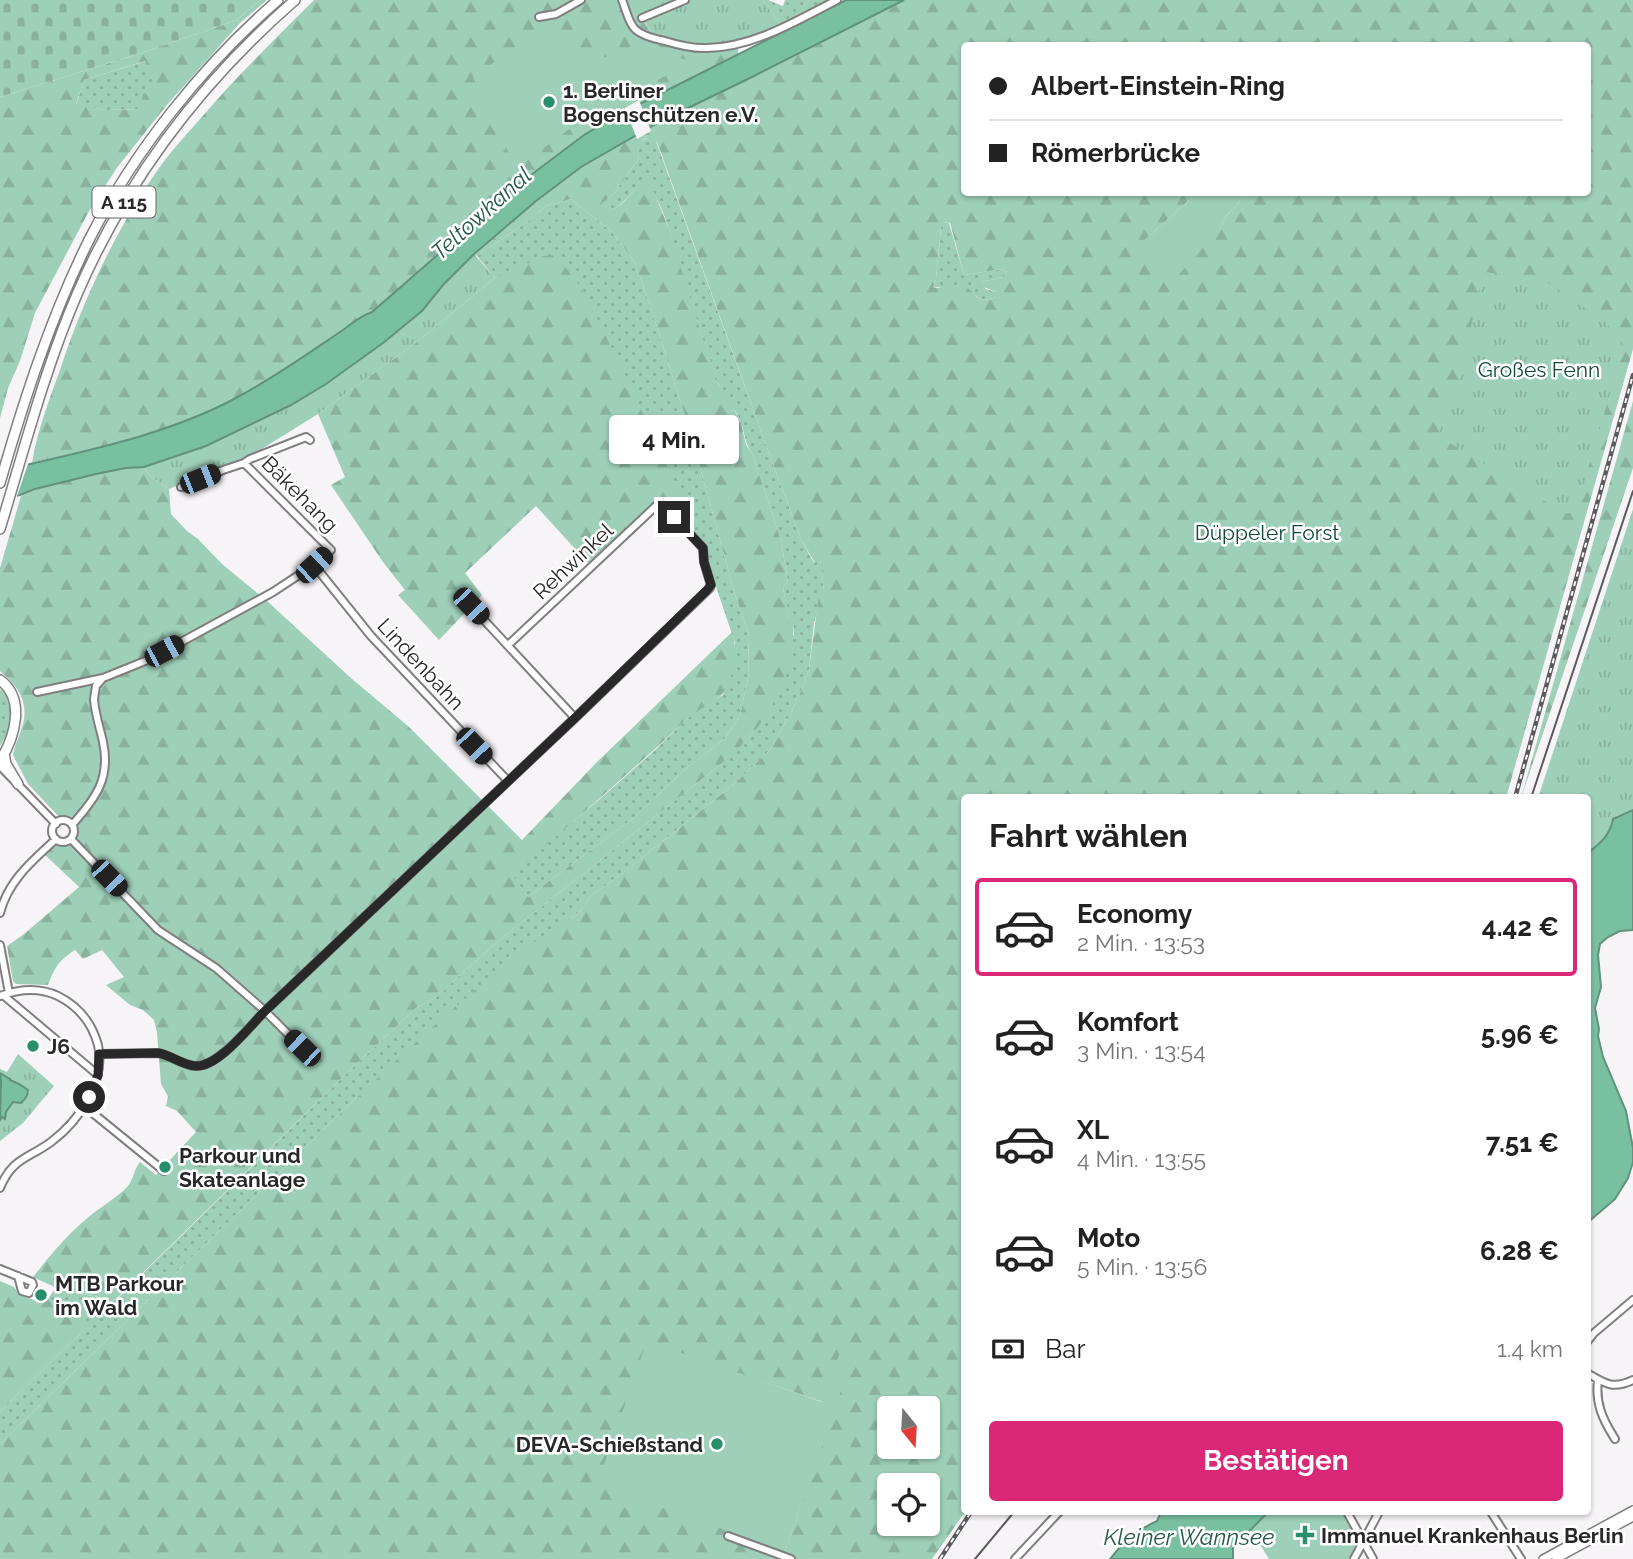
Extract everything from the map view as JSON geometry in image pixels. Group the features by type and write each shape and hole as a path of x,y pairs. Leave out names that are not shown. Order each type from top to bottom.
{"highway":[{"name":"A 115","path":"0,484 58,308 108,206 136,162 186,94 232,43 278,0"},
{"name":"A 115","path":"0,528 54,355 74,303 101,245 131,191 165,140 205,90 236,54 295,0"},
{"path":"0,680 15,698 16,718 1,755 18,784"},
{"path":"0,685 15,698"}],"main road":[{"path":"1543,1559 1566,1554 1633,1510"},
{"path":"1556,1559 1633,1517"}],"street":[{"path":"539,17 556,13 581,0"},
{"path":"622,0 633,27 638,32 685,47 706,48 753,40 837,0"},
{"path":"642,18 685,0"},
{"name":"Bäkehang","path":"181,487 306,437 310,440"},
{"name":"Bäkehang","path":"244,463 331,550 314,565"},
{"name":"Rehwinkel","path":"508,645 657,505 663,505 703,548 711,585 575,718"},
{"path":"37,692 103,678 150,659 290,582 314,565"},
{"name":"Lindenbahn","path":"314,565 370,636 508,781"},
{"path":"99,1054 158,1053 192,1066 206,1065 220,1056 575,718 471,606"},
{"path":"72,825 94,799 104,771 105,754 94,699 96,686 103,678"},
{"path":"0,766 56,824"},
{"path":"66,821 72,825 74,834 71,839 65,842 56,839 53,831 56,824 66,821"},
{"path":"0,913 6,893 15,879 56,839"},
{"path":"71,839 158,930 216,968 302,1048"},
{"path":"0,945 4,995 98,1075"},
{"path":"0,967 2,957"},
{"path":"0,1188 13,1166 52,1142 84,1106 98,1075 99,1054 91,1027 72,1004 42,991 25,990 4,995"},
{"path":"84,1106 163,1171"},
{"path":"0,1269 18,1276"},
{"path":"1591,1337 1633,1300"},
{"path":"1591,1376 1610,1385 1633,1380"},
{"path":"1598,1380 1597,1404 1615,1439"},
{"path":"1015,1559 1056,1515"},
{"path":"1349,1515 1373,1559"},
{"path":"1354,1559 1378,1515"},
{"path":"1493,1515 1521,1559"},
{"path":"728,1536 791,1559"}],"green space":[{"path":"0,0 260,0 237,20 0,97"},
{"path":"260,0 267,0 240,23 166,106 116,169 88,213 35,313 0,418 0,97 237,20","holes":["145,61 156,89 143,94 140,109 106,110 76,104 84,80"]},
{"path":"314,0 678,0 641,18 653,35 739,41 738,54 584,135 519,184 372,312 236,398 162,429 32,463 44,415 80,315 129,215 159,168 179,143 242,73"},
{"path":"685,0 763,0 781,25 759,35 722,44 685,44 653,35 642,18"},
{"path":"763,0 783,6 785,0 832,0 781,25"},
{"name":"Düppeler Forst","path":"904,0 1633,0 1633,349 1507,794 961,794 963,1515 932,1559 0,1559 0,1444 359,1095 449,1012 530,945 566,920 568,922 591,896 733,785 769,751 804,684 809,669 819,594 824,589 820,560 815,563 801,539 657,142 646,138 636,144 639,158 616,191 601,205 601,211 616,208 646,182 654,192 669,229 719,384 741,423 746,445 752,453 781,540 788,582 783,587 789,619 793,617 789,664 771,707 753,733 725,760 497,942 435,998 416,1008 115,1300 61,1290 33,1277 78,1227 128,1186 140,1162 156,1175 196,1132 177,1111 166,1106 168,1096 161,1084 154,1020 106,985 124,977 102,950 83,959 75,950 58,964 48,985 16,984 13,981 7,946 79,887 44,854 55,844 76,842 76,823 71,819 61,819 28,784 13,755 23,724 23,701 12,682 0,671 0,568 21,496 81,476 144,467 149,475 169,489 171,514 187,531 408,726 522,840 597,762 732,632 734,663 723,693 688,718 512,874 528,897 632,819 688,767 724,739 740,716 748,678 749,636 692,438 634,261 611,231 571,199 546,206 477,256 474,254 581,167 661,121","holes":["944,222 950,223 964,275 1001,269 1007,272 1004,277 981,282 979,285 996,292 996,297 982,299 960,285 933,287 941,228","647,1342 823,1402 843,1346 854,1351 785,1551"]},
{"name":"1. Berliner Bogenschützen e.V.","path":"552,17 565,48 598,60 647,40 691,63 589,115 516,168 473,77 540,31 540,19"},
{"path":"146,61 156,89 141,109 106,110 76,105 84,80"},
{"path":"647,138 656,141 801,539 814,563 820,559 824,589 814,623 809,669 790,715 769,751 733,785 591,896 568,922 359,1095 0,1444 0,1412 85,1329 79,1312 48,1299 56,1287 116,1300 416,1008 435,998 497,942 721,764 753,733 794,634 793,618 789,620 783,587 788,582 781,540 741,423 712,366 669,228 657,199 646,183 615,208 601,212 601,205 616,191 639,158 635,144"},
{"path":"1194,196 1245,196 1226,216 1219,230 1171,283 1149,264 1145,240"},
{"path":"571,199 611,231 634,261 692,438 749,636 748,678 740,716 724,739 688,767 632,819 528,897 511,874 608,792 692,714 723,695 735,643 703,548 502,276 495,278 477,256 546,206"},
{"path":"943,222 949,223 964,275 1001,269 1007,272 1004,277 981,282 986,289 996,292 996,297 980,298 969,288 933,287"},
{"path":"474,254 495,278 418,341 318,414 244,460 169,489 149,475 144,467 206,446 291,405 326,384 422,311"},
{"path":"556,255 579,285 623,370 690,522 686,530 665,503 658,501 588,563 536,506 465,573 482,595 439,640 398,595 405,590 331,485 345,477 318,414 418,341 495,278 543,256"},
{"name":"Großes Fenn","path":"1486,272 1547,282 1602,319 1623,345 1576,510 1566,514 1438,436 1459,381 1479,290"},
{"path":"1633,401 1633,468 1522,794"},
{"path":"1633,509 1633,810 1617,816 1605,837 1591,850 1591,794 1539,794"},
{"path":"0,689 10,701 12,716 0,746"},
{"path":"18,1054 54,1086 23,1123 0,1141 0,1069 7,1072"},
{"path":"0,1281 14,1287 20,1295 42,1303 48,1299 79,1312 87,1320 85,1329 0,1412"},
{"name":"DEVA-Schießstand","path":"647,1341 822,1402 843,1345 855,1351 785,1551 597,1485"},
{"name":"Immanuel Krankenhaus Berlin","path":"1265,1515 1345,1515 1360,1541 1349,1559 1269,1559 1251,1530"}],"water":[{"path":"846,0 904,0 661,121 581,167 474,254 422,311 326,384 291,405 206,446 144,467 96,474 0,499 0,471 150,433 208,412 263,383 372,312 519,184 584,135 620,114"},
{"path":"1633,810 1633,930 1620,931 1600,944 1598,955 1601,987 1595,1008 1603,1057 1626,1111 1633,1162 1628,1178 1615,1199 1591,1220 1591,851 1607,835 1613,819"},
{"path":"0,1073 28,1090 24,1100 21,1103 13,1102 5,1119 2,1117 0,1120 1,1082"},
{"name":"Kleiner Wannsee","path":"1160,1515 1265,1515 1233,1548 1233,1559 1110,1559 1131,1537 1157,1521"}],"pier":[{"path":"639,100 651,131 637,139 625,108"},
{"path":"29,461 16,499 0,502 0,468"}],"tram line":[{"path":"1532,794 1633,491"},
{"path":"975,1559 1012,1515"}],"railway":[{"path":"1516,794 1633,375"},
{"path":"940,1559 969,1515"}],"place":[{"name":"1. Berliner Bogenschützen e.V.","path":"549,102"},
{"name":"J6","path":"33,1046"},
{"name":"Parkour und Skateanlage","path":"165,1167"},
{"name":"MTB Parkour im Wald","path":"41,1295"},
{"name":"DEVA-Schießstand","path":"717,1444"},
{"name":"Immanuel Krankenhaus Berlin","path":"1305,1535"}],"route":[{"path":"89,1097 98,1075 99,1054 158,1053 197,1066 206,1065 220,1056 707,590 711,585 703,548 674,517"}],"water label":[{"name":"Teltowkanal","path":"481,213"}]}
